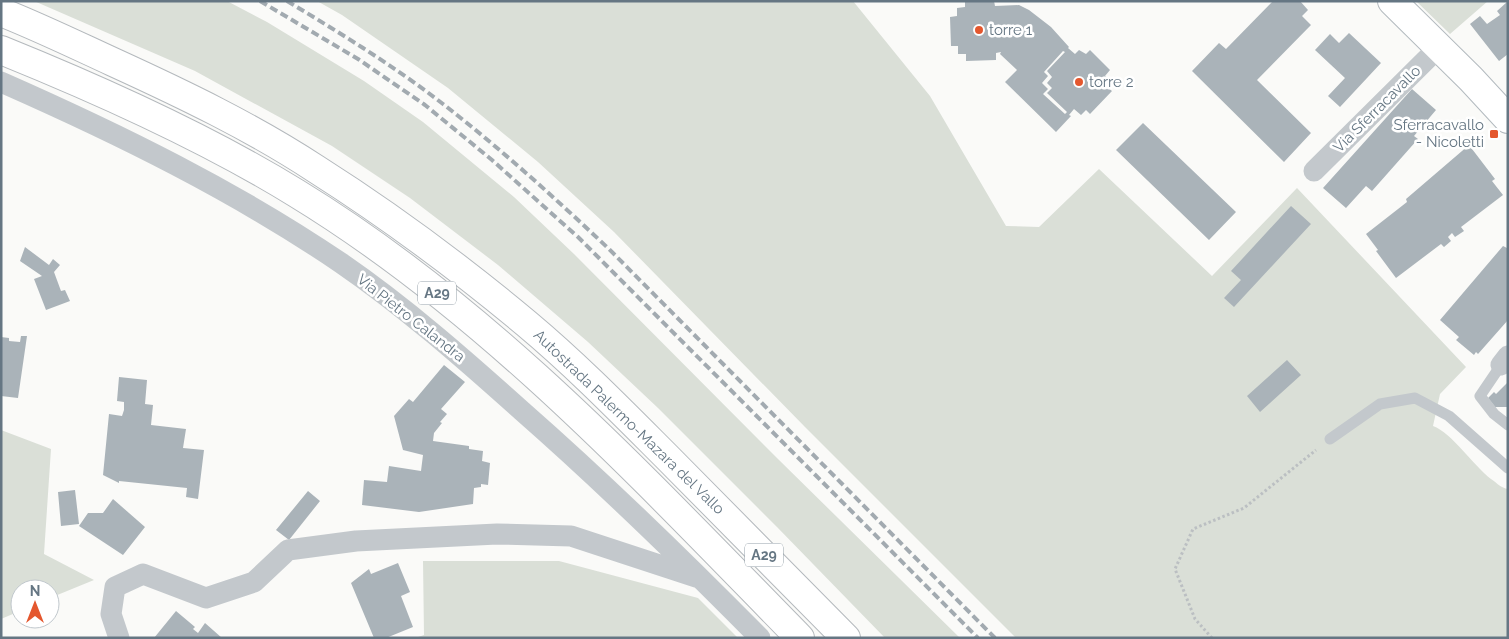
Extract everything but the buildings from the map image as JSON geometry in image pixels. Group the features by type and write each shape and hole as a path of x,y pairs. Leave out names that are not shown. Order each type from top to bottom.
{"main road":[{"path":"1392,1 1440,47 1508,119"},
{"name":"Autostrada Palermo-Mazara del Vallo","path":"1,12 150,78 228,118 314,167 380,211 439,254 528,325 611,400 846,638"},
{"name":"Autostrada Palermo-Mazara del Vallo","path":"1,50 134,109 243,163 303,198 355,232 406,269 504,347 581,418 800,638"}],"street":[{"name":"Via Sferracavallo","path":"1314,171 1440,47"},
{"name":"Via Pietro Calandra","path":"1,82 64,110 162,158 262,212 342,264 414,317 492,383 612,492 760,638"},
{"path":"119,638 111,614 115,587 143,574 206,598 254,582 288,550 356,541 497,534 571,536 701,578"}],"lane":[{"path":"1504,361 1480,396 1494,414 1508,425"},
{"path":"1330,439 1380,404 1415,398 1449,416 1508,468"}],"path":[{"path":"1212,638 1194,619 1175,569 1193,529 1244,508 1330,439"}],"shaded area":[{"path":"34,1 227,1 267,22 364,81 423,122 514,197 574,254 960,638 885,638 658,408 588,342 498,265 410,198 332,146 195,71"},
{"path":"317,1 853,1 930,96 1006,226 1039,227 1099,169 1212,276 1297,188 1466,367 1440,394 1433,426 1448,435 1491,479 1508,489 1508,638 1016,638 614,232 538,162 448,88 342,15"},
{"path":"1416,1 1488,1 1450,34"},
{"path":"1,430 51,449 44,554 94,580 60,594 60,579 10,579 10,615 1,619"},
{"path":"423,561 559,561 698,598 738,638 415,638 424,635"}],"railway":[{"path":"260,1 358,59 425,105 492,160 578,237 978,638"},
{"path":"287,1 405,76 486,139 548,193 609,249 995,638"}],"place":[{"name":"torre 1","path":"979,30"},
{"name":"torre 2","path":"1079,82"},
{"name":"Sferracavallo - Nicoletti","path":"1494,134"}]}
